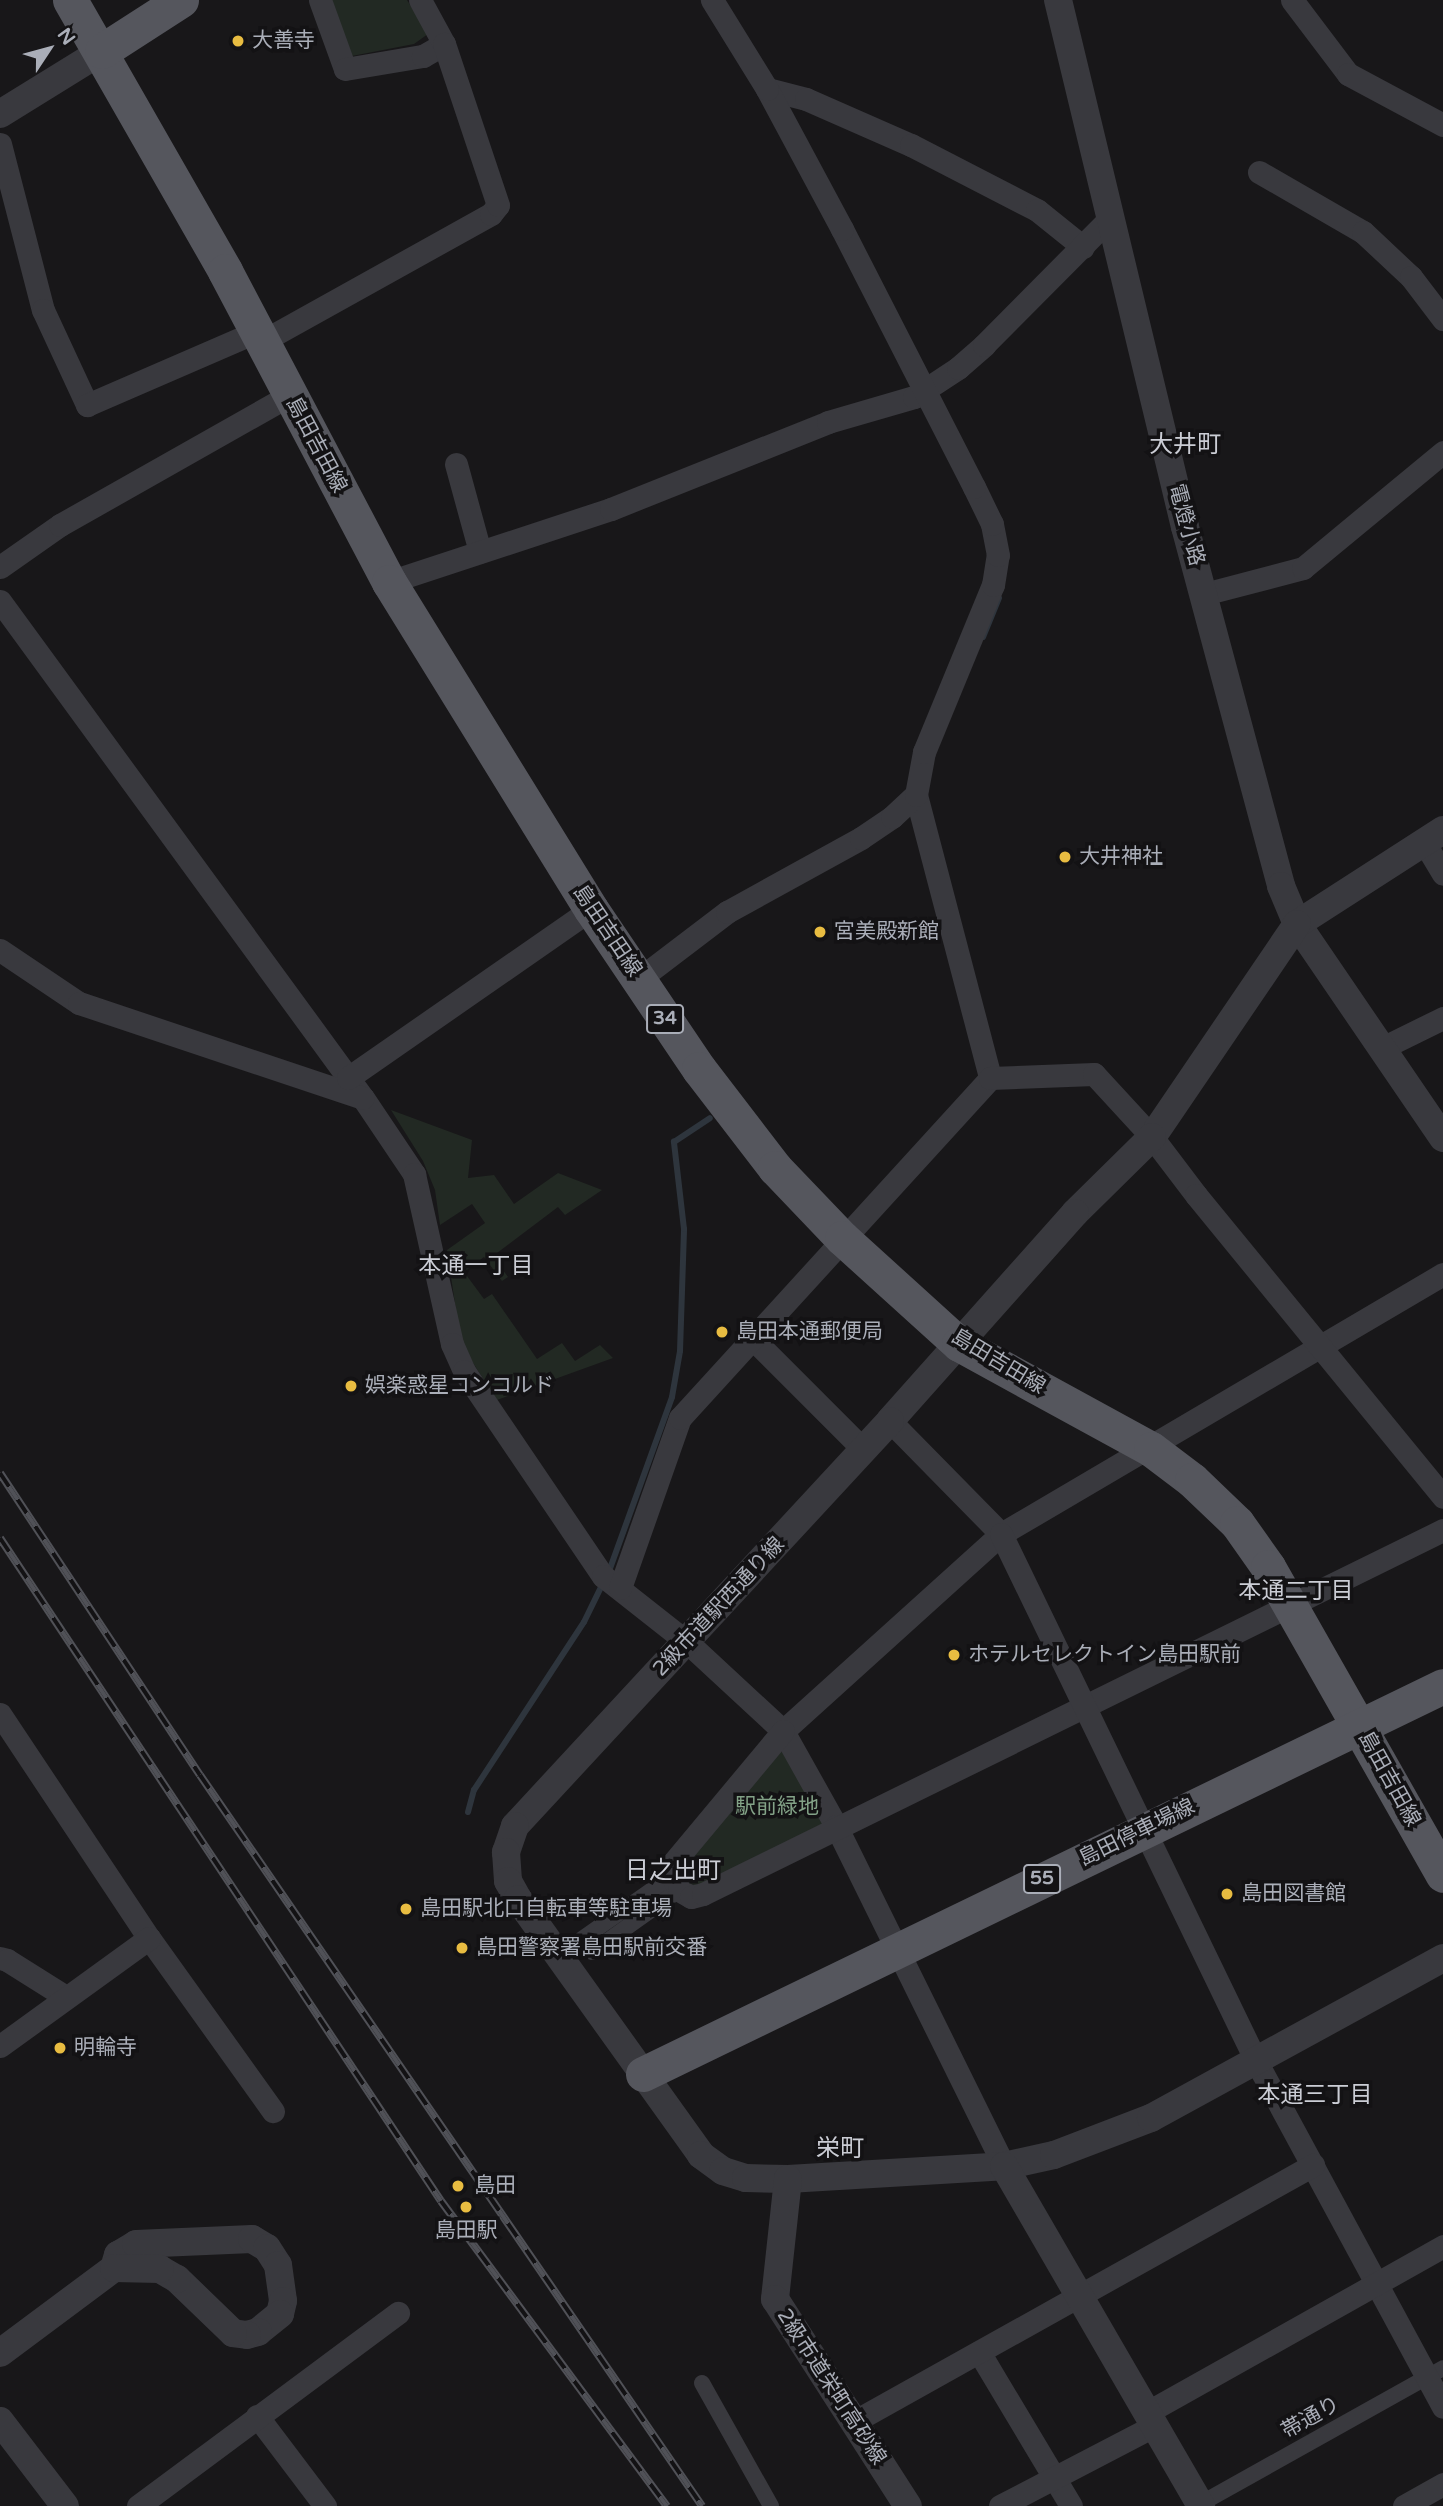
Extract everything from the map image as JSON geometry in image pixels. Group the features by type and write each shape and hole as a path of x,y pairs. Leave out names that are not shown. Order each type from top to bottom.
{"main road":[{"name":"島田吉田線","path":"70,0 102,51 259,337 389,582 591,909 699,1069 757,1147 842,1238 959,1344 1151,1449 1192,1480 1237,1524 1268,1567 1443,1875"},
{"path":"102,51 181,0"},
{"name":"島田停車場線","path":"643,2074 895,1949 1443,1686"}],"street":[{"path":"320,0 345,69 423,55 444,44"},
{"path":"0,144 43,310 87,405 259,337 491,214 498,205 444,44 419,0"},
{"path":"712,0 767,89 992,524 999,555 993,585 923,752 916,795 990,1078"},
{"name":"電燈小路","path":"1058,0 1204,594 1281,886 1297,924 1443,1138"},
{"path":"1292,0 1348,74 1443,125"},
{"path":"0,114 102,51"},
{"path":"767,89 806,99 911,145 1038,210 1083,247"},
{"path":"1259,172 1363,232 1411,277 1443,319"},
{"path":"389,582 611,509 828,422 902,401 923,391 958,368 984,345 1110,218"},
{"path":"0,567 60,525 290,396"},
{"path":"1204,594 1303,568 1443,452"},
{"path":"456,464 480,552"},
{"path":"0,601 363,1098 414,1174 452,1344 464,1371 603,1576 687,1642 783,1731 836,1826 1004,2166 1200,2505"},
{"path":"639,979 727,912 861,838 892,817 916,795"},
{"path":"1297,924 1434,836 1443,874"},
{"path":"348,1078 591,909"},
{"name":"2級市道駅西通り線","path":"643,2074 525,1909 508,1881 506,1852 515,1826 890,1421 1075,1213 1152,1137 1297,924"},
{"path":"0,950 79,1003 363,1098"},
{"path":"1382,1048 1443,1018"},
{"path":"620,1588 680,1418 990,1078 1094,1074 1152,1137 1196,1195 1443,1497"},
{"path":"1443,1274 1151,1449 1001,1534 783,1731 686,1844 673,1863 675,1883 691,1897 703,1894 836,1826 1443,1530"},
{"path":"752,1338 863,1449"},
{"path":"890,1421 1001,1534 1256,2061 1378,2284 1436,2372 1443,2407"},
{"path":"0,1714 149,1938 273,2111"},
{"path":"587,1946 675,1883"},
{"path":"0,2046 149,1938"},
{"path":"0,1958 66,1997"},
{"path":"643,2074 701,2155 723,2171 746,2178 788,2179 1004,2166 1054,2155 1139,2123 1443,1958"},
{"path":"855,2421 1077,2294 1313,2165"},
{"name":"2級市道栄町高砂線","path":"788,2179 775,2299 908,2506"},
{"path":"0,2353 114,2269 160,2269 177,2279 233,2333 247,2335 258,2332 280,2314 283,2301 278,2265 267,2248 252,2239 136,2244 118,2255 114,2269"},
{"path":"1000,2506 1054,2477 1443,2246"},
{"path":"138,2506 398,2313"},
{"path":"979,2352 1071,2506"},
{"name":"帯通り","path":"1200,2505 1436,2372"},
{"path":"702,2383 771,2506"},
{"path":"257,2416 326,2506"},
{"path":"0,2421 65,2506"},
{"path":"1404,2506 1443,2484"}],"green space":[{"path":"331,0 407,0 428,34 414,44 352,56"},
{"path":"391,1110 472,1140 468,1178 494,1175 514,1204 558,1173 602,1190 565,1215 558,1207 493,1256 508,1277 502,1281 484,1257 464,1272 484,1299 492,1294 537,1359 562,1343 575,1361 600,1345 613,1358 497,1400 460,1337 447,1250 485,1223 472,1204 440,1225 435,1190 423,1161"},
{"name":"駅前緑地","path":"772,1752 790,1752 827,1817 821,1828 700,1886 688,1884 680,1874 687,1852"}],"waterway":[{"path":"983,637 999,598"},
{"path":"608,1574 672,1397 680,1351 684,1229 674,1142 710,1118"},
{"path":"468,1812 474,1790 584,1622 603,1583"}],"railway":[{"path":"0,1473 200,1775 702,2506"},
{"path":"0,1538 441,2201 667,2506"}],"place":[{"name":"大善寺","path":"238,41"},
{"name":"大井神社","path":"1065,857"},
{"name":"宮美殿新館","path":"820,932"},
{"name":"島田本通郵便局","path":"722,1332"},
{"name":"娯楽惑星コンコルド","path":"351,1386"},
{"name":"ホテルセレクトイン島田駅前","path":"954,1655"},
{"name":"島田図書館","path":"1227,1894"},
{"name":"島田駅北口自転車等駐車場","path":"406,1909"},
{"name":"島田警察署島田駅前交番","path":"462,1948"},
{"name":"明輪寺","path":"60,2048"},
{"name":"島田","path":"458,2186"},
{"name":"島田駅","path":"466,2207"}],"district":[{"name":"大井町","path":"1185,445"},
{"name":"本通一丁目","path":"476,1266"},
{"name":"本通二丁目","path":"1296,1591"},
{"name":"日之出町","path":"673,1871"},
{"name":"本通三丁目","path":"1315,2095"},
{"name":"栄町","path":"840,2149"}]}
